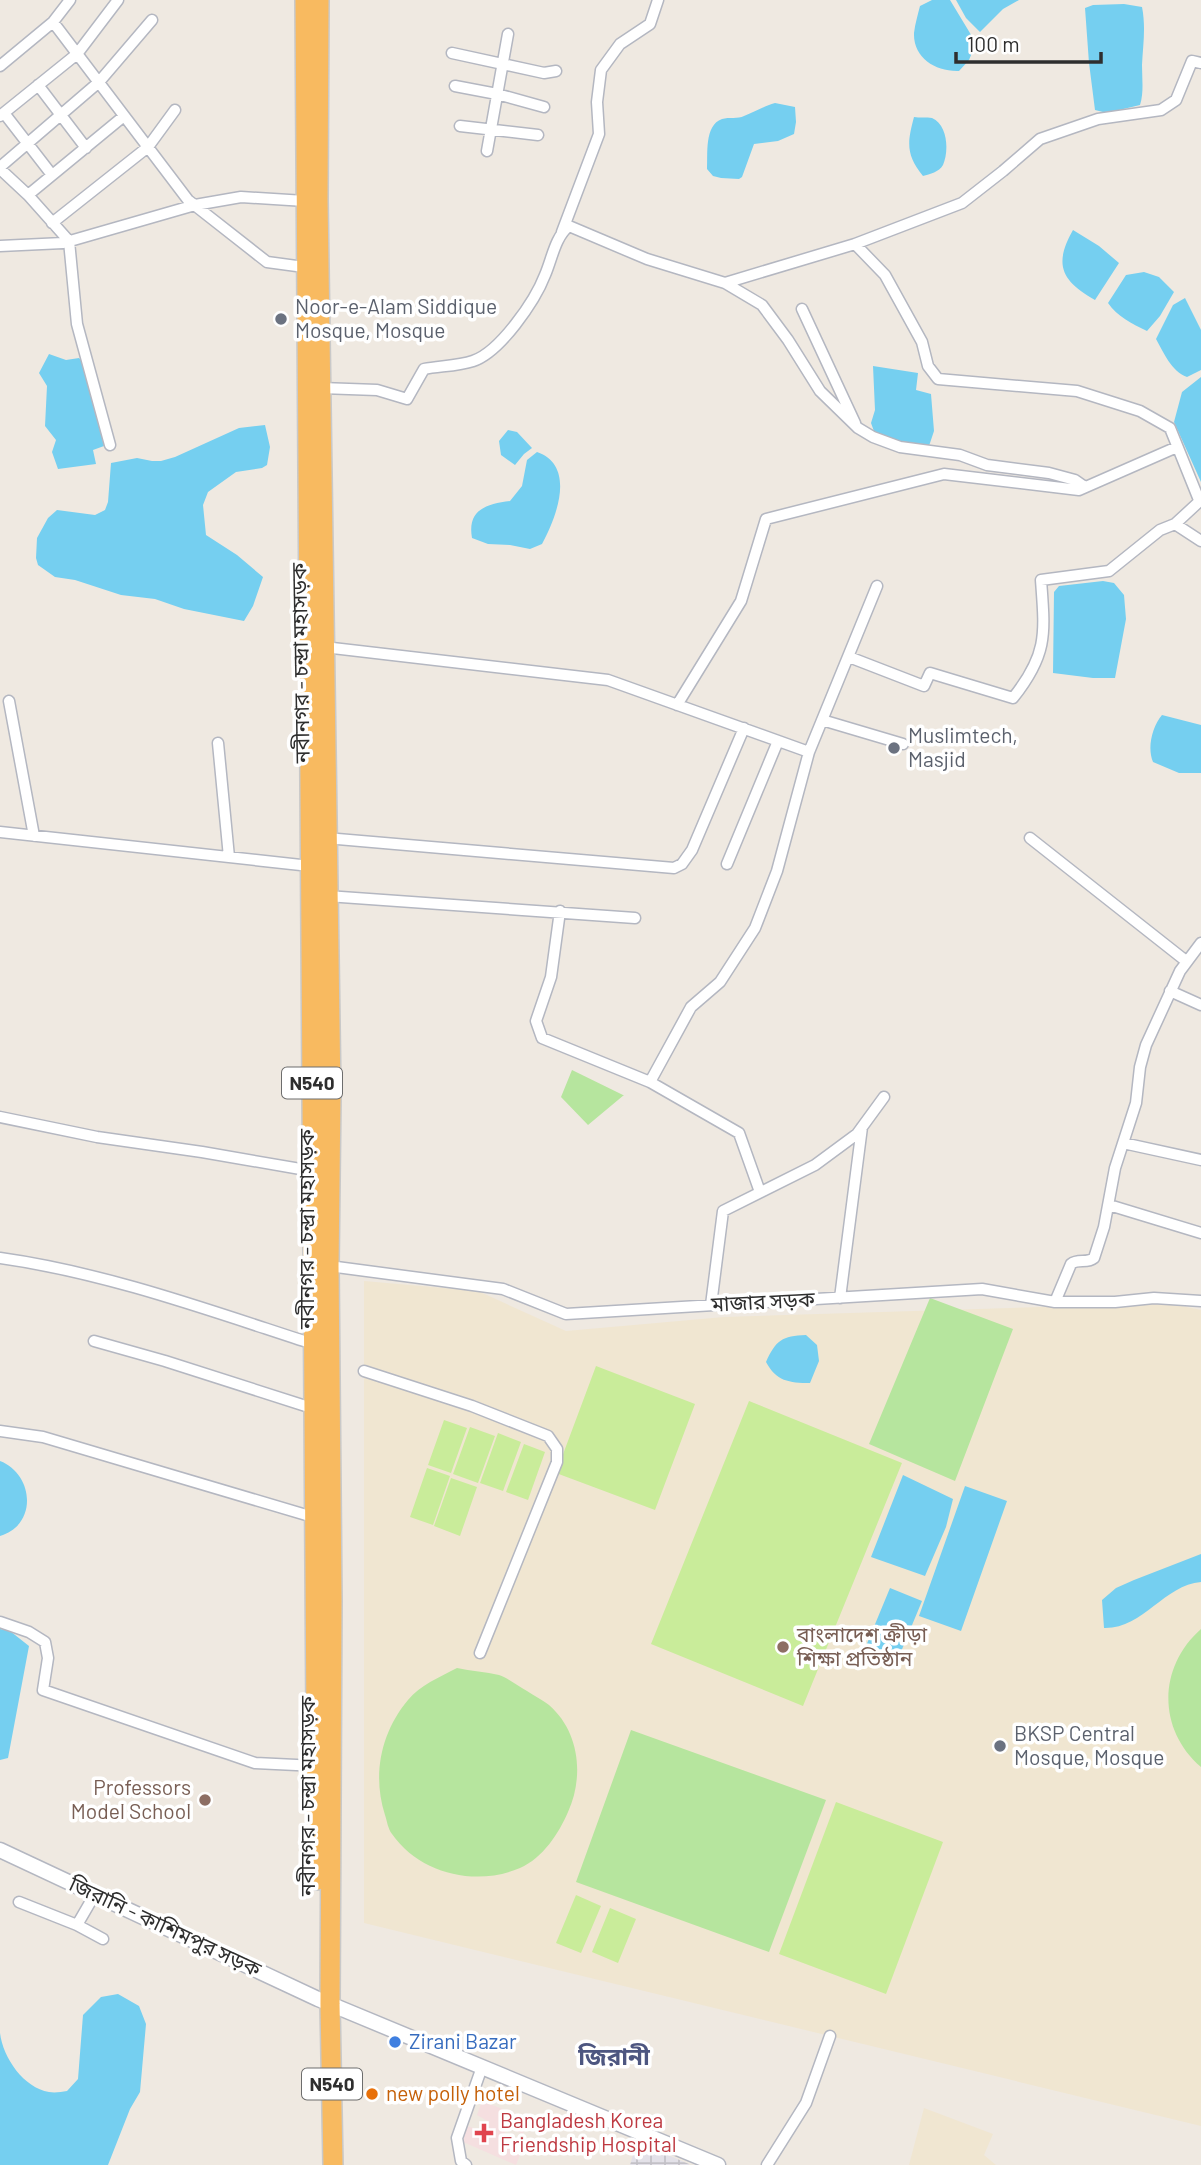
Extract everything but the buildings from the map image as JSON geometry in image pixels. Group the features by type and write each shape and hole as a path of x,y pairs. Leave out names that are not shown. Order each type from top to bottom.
{"highway":[{"name":"নবীনগর - চন্দ্রা মহাসড়ক","path":"305,0 304,267 315,1409 313,1517 324,2001 333,2165"},
{"name":"নবীনগর - চন্দ্রা মহাসড়ক","path":"319,0 321,388 331,1094 329,1266 332,1600 321,2165"}],"street":[{"path":"0,66 53,22 70,0"},
{"path":"52,175 2,115 77,54 118,0"},
{"path":"321,388 377,390 407,399 424,369 474,361 501,341 530,304 545,277 599,134 597,102 601,70 620,44 650,24 658,0"},
{"path":"110,445 77,324 69,241 0,168 99,82 152,20"},
{"path":"53,22 148,148 195,205 267,262 304,267"},
{"path":"487,151 508,34"},
{"path":"452,53 544,73 556,71"},
{"path":"725,284 855,244 962,203 1040,139 1098,119 1161,110 1176,100 1192,61 1201,63"},
{"path":"38,85 86,148"},
{"path":"455,86 544,107"},
{"path":"52,223 148,148 175,110"},
{"path":"28,195 124,116"},
{"path":"460,126 538,135"},
{"path":"0,246 69,241 195,205 241,197 305,201"},
{"path":"562,232 569,226 647,259 725,284 762,305 820,391 858,428 873,437 900,447 960,455 987,466 1049,472 1074,480 1085,487"},
{"path":"849,657 924,686 930,673 1013,698 1030,676 1042,648 1045,627 1041,580 1109,571 1160,530 1175,524 1200,500 1170,428 1140,411 1077,391 938,379 928,366 922,342 885,275 855,244"},
{"path":"802,309 858,428"},
{"path":"677,705 741,601 766,519 944,474 1079,490 1177,447"},
{"path":"1175,524 1201,541"},
{"path":"650,1082 691,1007 720,982 755,928 777,871 809,752 877,586"},
{"path":"324,647 608,680 809,752"},
{"path":"9,701 34,836"},
{"path":"822,720 903,744"},
{"path":"326,838 674,868 682,864 692,850 744,729"},
{"path":"727,864 778,741"},
{"path":"218,743 229,857"},
{"path":"0,832 310,866"},
{"path":"1030,838 1186,961"},
{"path":"327,896 635,918"},
{"path":"560,911 551,977 536,1021 541,1038 650,1082 739,1133 760,1192"},
{"path":"1055,1302 1071,1264 1094,1258 1109,1205 1115,1168 1136,1103 1142,1056 1170,991 1186,961 1201,943"},
{"path":"1170,991 1201,1005"},
{"path":"711,1305 723,1211 815,1165 857,1134 884,1097"},
{"path":"0,1117 97,1137 312,1171"},
{"path":"840,1297 863,1126"},
{"path":"1123,1143 1201,1160"},
{"path":"1109,1205 1201,1233"},
{"path":"0,1258 45,1264 144,1291 313,1344"},
{"name":"মাজার সড়ক","path":"329,1266 503,1289 566,1314 982,1289 1055,1302 1115,1302 1154,1297 1201,1301"},
{"path":"94,1341 315,1409"},
{"path":"364,1371 471,1406 548,1436 556,1449 557,1462 480,1653"},
{"path":"0,1431 43,1437 313,1517"},
{"path":"0,1622 29,1632 44,1642 48,1658 43,1690 255,1763 317,1766"},
{"name":"জিরানি - কাশিমপুর সড়ক","path":"0,1850 324,2001 718,2165"},
{"path":"77,1925 95,1895"},
{"path":"19,1902 77,1925 103,1939"},
{"path":"767,2165 806,2104 830,2036"},
{"path":"466,2165 461,2161 457,2137 482,2067"}],"shaded area":[{"name":"বাংলাদেশ ক্রীড়া শিক্ষা প্রতিষ্ঠান","path":"364,1281 478,1291 566,1331 724,1317 1166,1303 1201,1310 1201,2126 364,1923"},
{"name":"Bangladesh Korea Friendship Hospital","path":"482,2101 528,2119 523,2134 507,2127 504,2134 524,2145 516,2165 461,2141 467,2126 486,2132 489,2122 477,2115"},
{"path":"924,2108 993,2134 984,2155 996,2165 909,2165"},
{"path":"637,2142 689,2164 689,2165 630,2165"}],"green space":[{"path":"572,1070 624,1095 588,1125 561,1097"},
{"path":"930,1298 1013,1329 955,1481 869,1444"},
{"path":"596,1366 695,1404 655,1510 556,1473"},
{"path":"749,1401 902,1463 803,1706 651,1644"},
{"path":"444,1420 467,1428 451,1473 428,1465"},
{"path":"470,1427 495,1436 478,1483 453,1474"},
{"path":"498,1433 521,1442 503,1491 480,1483"},
{"path":"524,1444 545,1452 528,1500 506,1492"},
{"path":"427,1468 450,1476 433,1525 410,1517"},
{"path":"451,1478 477,1487 460,1536 434,1526"},
{"path":"1201,1629 1201,1767 1176,1735 1168,1698 1177,1661 1187,1644"},
{"path":"457,1668 499,1675 547,1703 559,1716 573,1741 576,1784 564,1820 555,1836 536,1858 503,1874 468,1876 450,1873 418,1859 404,1848 391,1832 381,1800 379,1769 382,1754 385,1740 399,1712 418,1690"},
{"path":"631,1730 826,1800 769,1952 576,1882"},
{"path":"836,1802 943,1842 886,1994 779,1954"},
{"path":"576,1895 601,1906 581,1953 556,1943"},
{"path":"610,1908 636,1919 618,1963 592,1952"}],"water":[{"path":"932,0 950,0 976,43 969,60 959,71 934,66 917,50 914,33 920,6"},
{"path":"956,0 1019,0 1003,9 980,32 966,18"},
{"path":"1124,4 1142,7 1142,95 1140,105 1107,113 1095,110 1085,8 1093,5"},
{"path":"775,103 795,107 794,134 778,141 754,144 739,179 713,176 707,169 707,149 712,127 716,122 725,118 742,117"},
{"path":"914,117 937,121 946,139 943,165 937,171 923,176 911,155 910,134"},
{"path":"1073,230 1099,246 1119,263 1095,300 1075,286 1064,271 1063,253"},
{"path":"1144,272 1159,277 1174,292 1160,316 1147,331 1120,316 1108,303 1126,275"},
{"path":"1185,298 1201,330 1201,370 1187,377 1172,366 1156,339 1173,305"},
{"path":"49,354 66,360 79,358 87,367 104,446 93,450 96,464 58,469 52,452 56,440 45,426 47,386 39,373"},
{"path":"873,366 918,373 916,390 931,394 934,431 929,446 887,440 875,434 871,423 875,410"},
{"path":"1201,377 1201,482 1174,422 1182,392"},
{"path":"265,425 270,447 267,465 236,472 208,492 203,505 206,535 237,555 263,577 253,606 244,621 184,609 155,599 121,595 75,580 55,577 38,565 37,538 48,518 57,510 95,515 105,510 111,463 137,458 161,461 239,428"},
{"path":"508,430 517,432 532,448 515,465 501,455 499,441"},
{"path":"537,452 549,459 557,469 560,480 557,507 542,544 530,549 488,544 472,538 471,528 475,515 493,504 510,501 522,486 527,460"},
{"path":"1103,581 1114,583 1124,595 1126,619 1115,678 1053,673 1054,592 1059,586"},
{"path":"1162,715 1201,725 1201,773 1179,773 1153,762 1150,750 1152,738"},
{"path":"806,1335 817,1345 819,1361 810,1383 779,1377 766,1362 773,1349 785,1338"},
{"path":"0,1461 20,1477 27,1499 26,1511 21,1521 0,1536"},
{"path":"903,1475 953,1499 946,1527 925,1576 871,1557"},
{"path":"965,1486 1007,1501 961,1631 919,1616"},
{"path":"1201,1554 1201,1582 1176,1591 1130,1622 1104,1628 1102,1600 1116,1588"},
{"path":"890,1588 922,1601 898,1659 866,1646"},
{"path":"0,1629 10,1631 29,1646 8,1758 0,1760"},
{"path":"118,1994 139,2006 146,2024 140,2092 130,2109 108,2165 0,2165 0,2033 10,2062 31,2085 51,2092 67,2091 78,2079 83,2015 101,1997"}],"place":[{"name":"Noor-e-Alam Siddique Mosque, Mosque","path":"281,319"},
{"name":"Muslimtech, Masjid","path":"894,748"},
{"name":"বাংলাদেশ ক্রীড়া শিক্ষা প্রতিষ্ঠান","path":"783,1647"},
{"name":"BKSP Central Mosque, Mosque","path":"1000,1746"},
{"name":"Professors Model School","path":"205,1800"},
{"name":"Zirani Bazar","path":"395,2042"},
{"name":"new polly hotel","path":"372,2094"},
{"name":"Bangladesh Korea Friendship Hospital","path":"484,2133"}],"district":[{"name":"জিরানী","path":"614,2057"}]}
